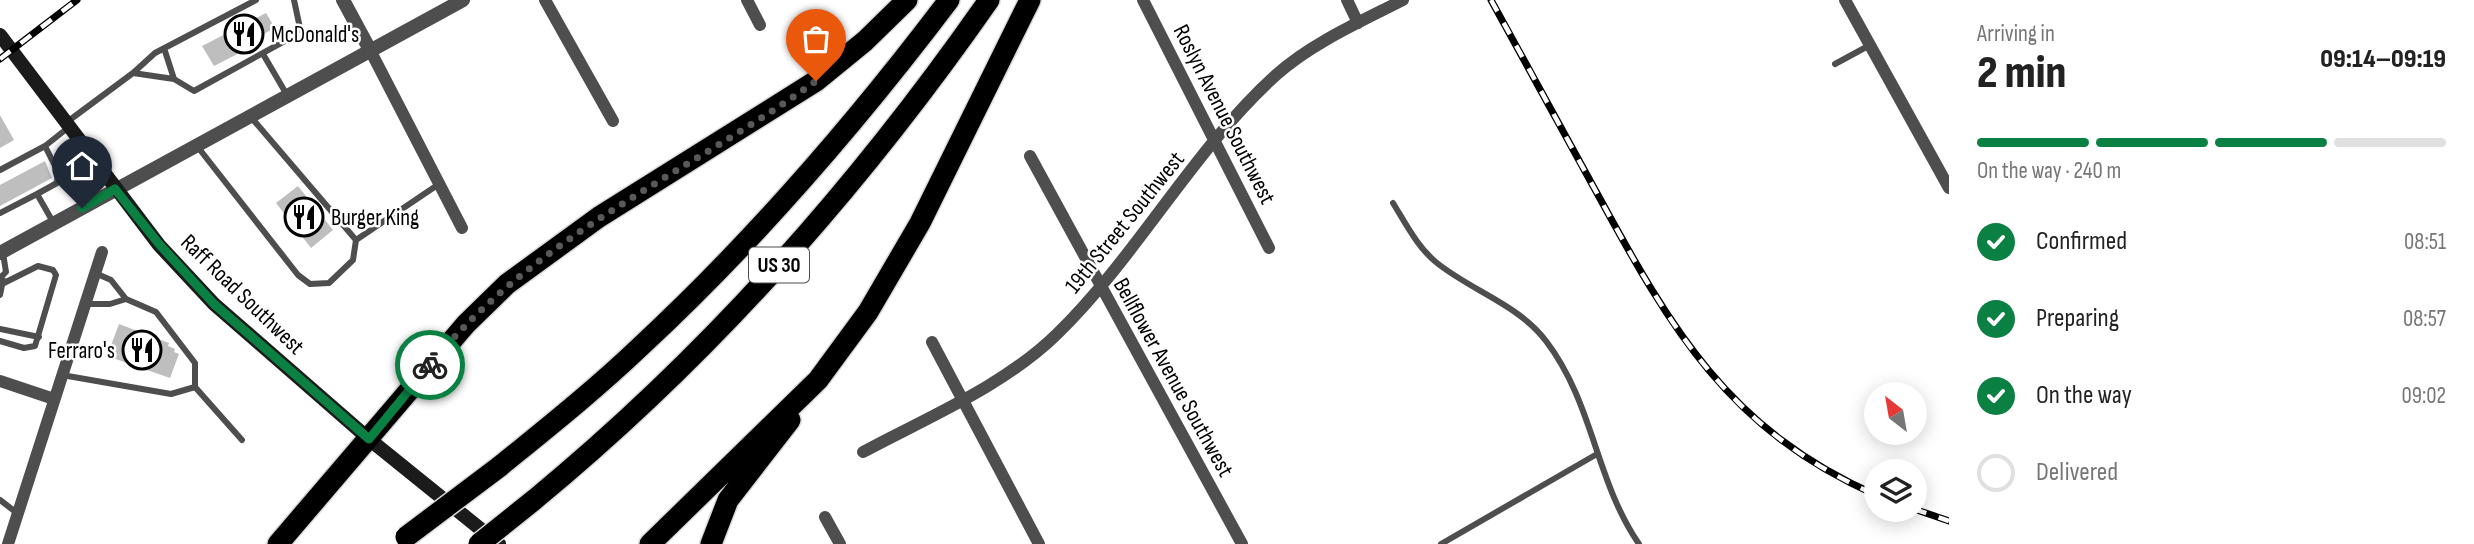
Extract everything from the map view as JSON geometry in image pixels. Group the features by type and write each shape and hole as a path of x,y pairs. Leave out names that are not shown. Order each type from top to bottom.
{"highway":[{"path":"278,544 466,324 519,274 599,217 791,98 866,41 907,0"},
{"name":"US 30","path":"401,541 499,467 641,347 713,276 844,133 949,0"},
{"name":"US 30","path":"479,544 534,500 644,403 758,289 864,169 989,0"},
{"path":"711,544 728,500 740,481 799,409 868,313 905,251 1030,0"},
{"path":"650,544 818,380"}],"main road":[{"name":"Raff Road Southwest","path":"0,35 115,189 159,244 214,304 369,439 499,544"}],"street":[{"path":"343,0 462,228"},
{"path":"1,252 463,0"},
{"path":"545,0 613,121"},
{"path":"747,0 760,25"},
{"name":"Roslyn Avenue Southwest","path":"1143,0 1269,248"},
{"path":"1347,0 1358,23"},
{"name":"19th Street Southwest","path":"863,452 961,400 1040,349 1101,286 1216,140 1277,74 1358,23 1403,0"},
{"path":"1845,0 1949,188"},
{"name":"Bellflower Avenue Southwest","path":"1030,156 1242,544"},
{"path":"8,544 102,252"},
{"path":"932,342 1039,544"},
{"path":"0,381 54,399"},
{"path":"825,517 840,544"}],"lane":[{"path":"0,170 45,146 67,125 164,48 256,0"},
{"path":"133,73 174,79 194,91 263,54 300,28 294,0"},
{"path":"1835,64 1870,45"},
{"path":"164,48 174,79"},
{"path":"263,54 287,95"},
{"path":"196,144 298,275 310,284 329,283 342,273 356,253 356,240 249,115"},
{"path":"0,213 57,183 58,172 45,146"},
{"path":"356,240 439,184"},
{"path":"37,194 54,224"},
{"path":"1393,203 1417,241 1438,264 1530,323 1547,341 1580,399 1604,480 1639,544"},
{"path":"0,295 6,272 1,252"},
{"path":"0,341 24,348 35,346 56,275 53,270 38,266 2,280"},
{"path":"95,273 111,280 126,299 156,312 195,363 195,387 242,440"},
{"path":"85,304 110,304 126,299"},
{"path":"0,329 39,337"},
{"path":"62,375 171,394 195,387"},
{"path":"1441,544 1597,454"},
{"path":"0,500 18,513"}],"building":[{"name":"McDonald's","path":"266,13 275,28 252,40 255,45 214,66 202,46"},
{"path":"0,115 14,140 0,148"},
{"path":"45,161 52,178 0,206 0,185"},
{"name":"Burger King","path":"298,186 333,230 311,248 276,203"},
{"name":"Ferraro's","path":"119,324 169,343 168,346 175,349 174,352 179,354 170,378 107,356"}],"railway":[{"path":"0,59 77,0"},
{"path":"1491,0 1625,244 1679,332 1709,371 1743,407 1781,440 1825,469 1864,489"},
{"path":"1927,513 1949,521"}],"way so far":[{"path":"430,365 482,307 534,262 599,217 748,127 816,81"}],"place":[{"name":"McDonald's","path":"244,34"},
{"name":"Burger King","path":"304,217"},
{"name":"Ferraro's","path":"142,350"}],"route":[{"path":"82,208 115,189 185,275 214,304 369,439 430,365"}]}
